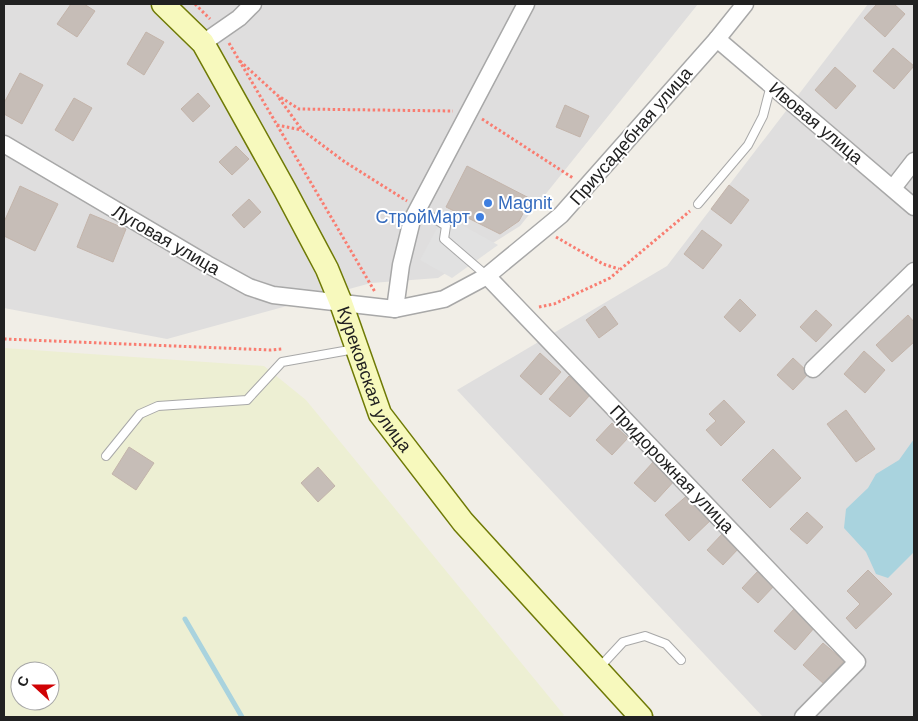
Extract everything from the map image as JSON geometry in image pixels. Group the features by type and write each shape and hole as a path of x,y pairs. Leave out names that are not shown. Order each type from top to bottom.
{"street":[{"name":"Курековская улица","path":"163,4 203,43 290,199 327,269 380,414 463,522 641,717"},
{"path":"203,43 239,18 253,4"},
{"path":"390,308 412,220 526,4"},
{"name":"Приусадебная улица","path":"341,303 390,308 444,299 487,276 561,215 717,39 745,4"},
{"name":"Ивовая улица","path":"717,39 914,206"},
{"name":"Луговая улица","path":"4,144 249,287 273,295 341,303"},
{"path":"893,188 914,161"},
{"path":"813,369 914,272"},
{"name":"Придорожная улица","path":"487,276 857,662 803,717"}],"lane":[{"path":"698,204 748,144 763,116 771,85"},
{"path":"418,208 446,226 444,239 487,276"},
{"path":"106,456 140,414 158,406 247,400 282,362 357,349"},
{"path":"598,668 623,642 645,636 666,644 681,660"}],"path":[{"path":"194,4 222,30 277,125 390,308"},
{"path":"240,61 277,95 299,110 470,111 586,187"},
{"path":"277,95 302,130 346,162 418,208"},
{"path":"277,125 302,130"},
{"path":"521,311 554,304 610,278 698,204"},
{"path":"542,232 558,238 603,264 620,269"},
{"path":"4,339 271,350 291,348"}],"shaded area":[{"path":"4,4 698,4 520,226 438,278 371,283 167,339 4,308"},
{"path":"868,4 914,4 914,717 763,717 457,390 667,266"},
{"path":"444,215 498,245 452,278 420,260"}],"green space":[{"path":"4,348 264,366 306,400 564,715 561,717 4,717"}],"water":[{"path":"914,439 914,552 888,578 876,574 866,552 844,528 846,509 868,488 876,474 899,460"}],"building":[{"path":"71,4 84,4 95,11 77,37 57,24"},
{"path":"877,4 894,4 905,14 885,37 864,18"},
{"path":"146,32 164,42 144,75 127,64"},
{"path":"893,48 914,66 894,89 873,71"},
{"path":"835,67 856,86 836,109 815,90"},
{"path":"20,73 43,85 22,124 4,114 4,103"},
{"path":"198,93 210,106 193,122 181,109"},
{"path":"74,98 92,108 73,141 55,130"},
{"path":"565,105 589,116 580,137 556,127"},
{"path":"236,146 249,159 232,175 219,162"},
{"name":"Magnit","path":"467,166 531,199 519,221 500,234 446,207"},
{"path":"729,185 749,200 731,224 711,209"},
{"path":"20,186 58,204 35,251 4,236 4,222"},
{"path":"249,199 261,212 244,228 232,215"},
{"path":"90,214 126,229 113,262 77,247"},
{"path":"702,230 722,245 703,269 684,254"},
{"path":"740,299 756,315 740,332 724,317"},
{"path":"605,306 618,324 599,338 586,320"},
{"path":"816,310 832,325 816,342 800,327"},
{"path":"908,315 914,322 914,342 892,362 876,345"},
{"path":"864,351 885,370 865,393 844,374"},
{"path":"540,353 561,372 541,395 520,376"},
{"path":"793,358 809,373 793,390 777,375"},
{"path":"569,376 590,395 570,417 549,399"},
{"path":"724,400 745,422 721,446 706,430 716,421 709,414"},
{"path":"846,410 875,449 856,462 827,424"},
{"path":"612,423 628,438 612,455 596,440"},
{"path":"129,447 154,463 136,490 112,474"},
{"path":"773,449 801,478 770,508 742,480"},
{"path":"655,460 676,479 655,502 634,483"},
{"path":"318,467 335,486 318,502 301,483"},
{"path":"691,492 714,517 689,541 665,515"},
{"path":"807,512 823,527 807,544 790,529"},
{"path":"723,533 739,548 723,565 707,550"},
{"path":"868,570 892,594 856,629 846,618 860,604 847,591"},
{"path":"758,571 774,586 758,603 742,588"},
{"path":"794,609 815,627 795,650 774,631"},
{"path":"823,643 844,661 824,684 803,665"}],"waterway":[{"path":"185,619 242,717"}],"place":[{"name":"Magnit","path":"488,203"},
{"name":"СтройМарт","path":"480,217"}]}
